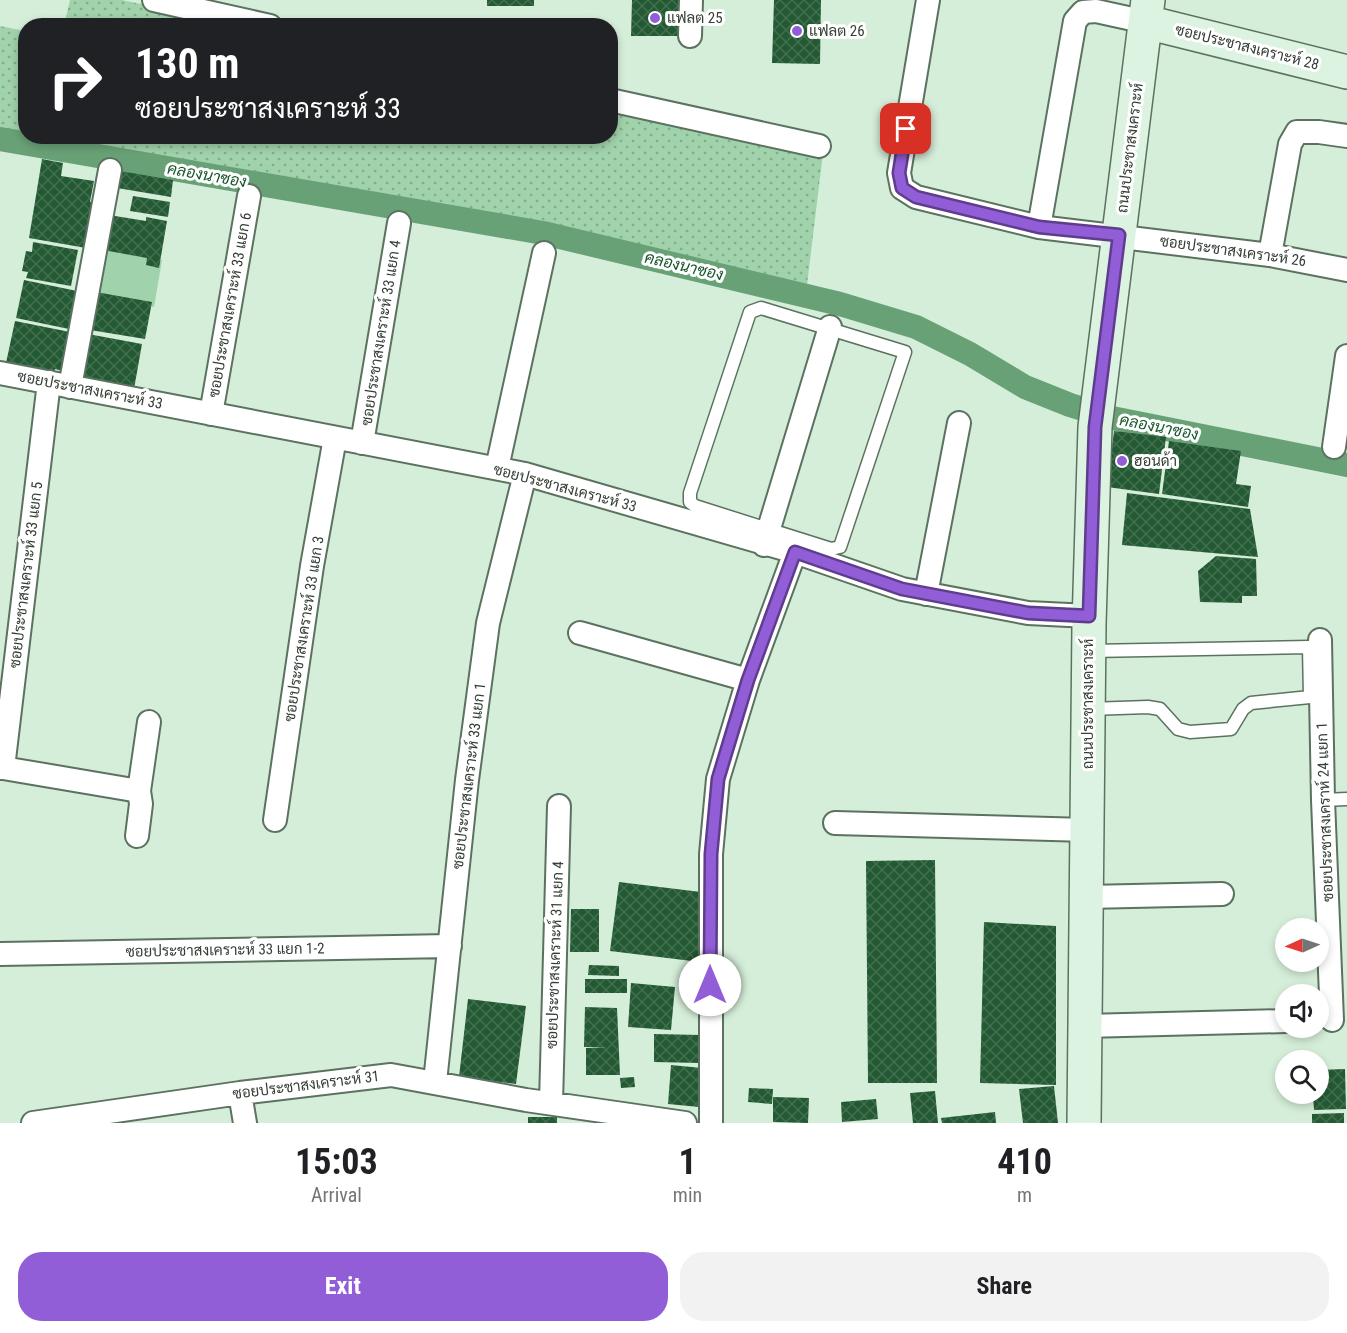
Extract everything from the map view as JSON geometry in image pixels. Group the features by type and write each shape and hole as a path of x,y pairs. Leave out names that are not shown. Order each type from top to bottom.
{"main road":[{"name":"ซอยประชาสงเคราะห์ 28","path":"1147,11 1347,72"},
{"name":"ถนนประชาสงเคราะห์","path":"1084,1123 1089,616 1097,414 1147,11"}],"street":[{"path":"154,0 234,18"},
{"path":"690,36 691,0"},
{"name":"ซอยประชาสงเคราะห์ 26","path":"928,0 899,173 902,188 916,197 1039,227 1270,255 1347,270"},
{"path":"1039,227 1075,21 1083,12 1147,11"},
{"path":"618,102 819,146"},
{"path":"1270,255 1290,144 1297,132 1347,136"},
{"name":"ซอยประชาสงเคราะห์ 33 แยก 5","path":"110,170 60,384 2,768 139,790"},
{"name":"ซอยประชาสงเคราะห์ 33 แยก 6","path":"211,414 249,196"},
{"name":"ซอยประชาสงเคราะห์ 33 แยก 4","path":"362,443 399,222"},
{"path":"496,468 544,253"},
{"path":"766,536 830,327"},
{"path":"1334,447 1347,356"},
{"name":"ซอยประชาสงเคราะห์ 33","path":"0,373 525,474 766,536 795,552 902,589 1028,613 1089,616"},
{"path":"926,594 959,423"},
{"name":"ซอยประชาสงเคราะห์ 33 แยก 3","path":"275,820 312,566 335,438"},
{"name":"ซอยประชาสงเคราะห์ 33 แยก 1","path":"435,1082 467,780 488,623 525,474"},
{"path":"711,1123 713,810 718,779 748,680 795,552"},
{"path":"580,633 748,680"},
{"name":"ซอยประชาสงเคราห์ 24 แยก 1","path":"1320,640 1323,800 1333,1020"},
{"path":"137,836 141,804 139,790 149,722"},
{"name":"ซอยประชาสงเคราะห์ 31 แยก 4","path":"551,1104 560,806"},
{"path":"835,823 1087,831"},
{"path":"1087,897 1222,894"},
{"name":"ซอยประชาสงเคราะห์ 33 แยก 1-2","path":"0,954 450,946"},
{"path":"1085,1026 1275,1021"},
{"name":"ซอยประชาสงเคราะห์ 31","path":"33,1123 240,1093 391,1075 551,1104 686,1123"},
{"path":"240,1093 245,1123"}],"lane":[{"path":"761,308 830,327 904,352 840,547 831,549 766,536 690,502 690,493 750,312 761,308"},
{"path":"1088,709 1148,706 1160,709 1178,729 1190,732 1231,729 1243,709 1251,703 1310,697 1309,647 1089,651"},
{"path":"1323,800 1347,799"}],"green space":[{"path":"70,0 122,0 206,18 66,18"},
{"path":"0,26 18,30 18,135 0,132"},
{"path":"618,109 823,153 807,285 307,181 74,144 618,144"},
{"path":"101,249 162,260 154,307 92,296"}],"building":[{"path":"487,0 534,0 534,6 487,6"},
{"name":"แฟลต 25","path":"632,0 679,0 678,36 631,36"},
{"name":"แฟลต 26","path":"774,0 821,0 820,64 772,63"},
{"path":"42,159 63,163 61,176 94,181 90,202 94,202 86,248 29,238"},
{"path":"120,171 173,180 171,197 117,188"},
{"path":"133,196 170,202 168,217 130,211"},
{"path":"109,215 146,221 146,217 167,221 159,268 146,265 147,258 103,250"},
{"path":"33,242 78,250 71,286 26,278 28,272 22,271 26,251 32,252"},
{"path":"24,280 77,291 69,329 16,318"},
{"path":"96,292 152,302 145,339 90,330"},
{"path":"15,321 70,332 62,371 55,369 54,373 6,363"},
{"path":"88,334 142,344 134,389 87,381 81,376"},
{"path":"1114,431 1166,437 1159,494 1107,487"},
{"path":"1169,441 1241,451 1236,484 1251,486 1248,507 1162,494"},
{"path":"1127,493 1250,509 1258,557 1122,545"},
{"path":"1216,556 1256,559 1257,596 1242,596 1242,603 1200,602 1198,571"},
{"path":"935,860 937,1083 868,1083 866,861"},
{"path":"619,882 709,893 700,962 610,951"},
{"path":"571,909 599,909 599,952 570,952"},
{"path":"984,922 1056,926 1056,1085 980,1083"},
{"path":"589,965 619,966 619,976 588,975"},
{"path":"585,979 627,979 627,993 585,993"},
{"path":"631,983 675,987 671,1030 628,1027"},
{"path":"468,999 526,1006 516,1084 459,1077"},
{"path":"585,1007 617,1008 620,1075 586,1075 586,1048 607,1047 584,1047"},
{"path":"654,1034 701,1035 700,1063 654,1062"},
{"path":"671,1065 702,1068 699,1107 668,1104"},
{"path":"1345,1069 1346,1109 1314,1110 1314,1104 1329,1104 1329,1070"},
{"path":"634,1077 635,1087 621,1088 620,1078"},
{"path":"1054,1086 1058,1123 1023,1123 1019,1089"},
{"path":"749,1088 773,1089 772,1104 748,1102"},
{"path":"935,1091 938,1123 913,1123 910,1093"},
{"path":"773,1097 809,1098 808,1123 773,1122"},
{"path":"876,1099 878,1119 842,1122 841,1102"},
{"path":"995,1112 996,1123 942,1123 941,1118"},
{"path":"1344,1113 1344,1123 1312,1123 1312,1114"},
{"path":"528,1117 557,1117 557,1123 528,1123"}],"waterway":[{"name":"คลองนาซอง","path":"0,139 18,142"},
{"name":"คลองนาซอง","path":"29,144 543,233 840,304 916,327 970,354 1025,387 1070,405 1112,418 1347,465"}],"place":[{"name":"แฟลต 25","path":"655,18"},
{"name":"แฟลต 26","path":"797,31"},
{"name":"ฮอนด้า","path":"1122,461"}],"route":[{"path":"710,985 711,854 713,810 718,779 748,680 795,552 902,589 1028,613 1089,616 1095,427 1119,235 1039,227 916,197 902,188 899,173 906,129"}]}
